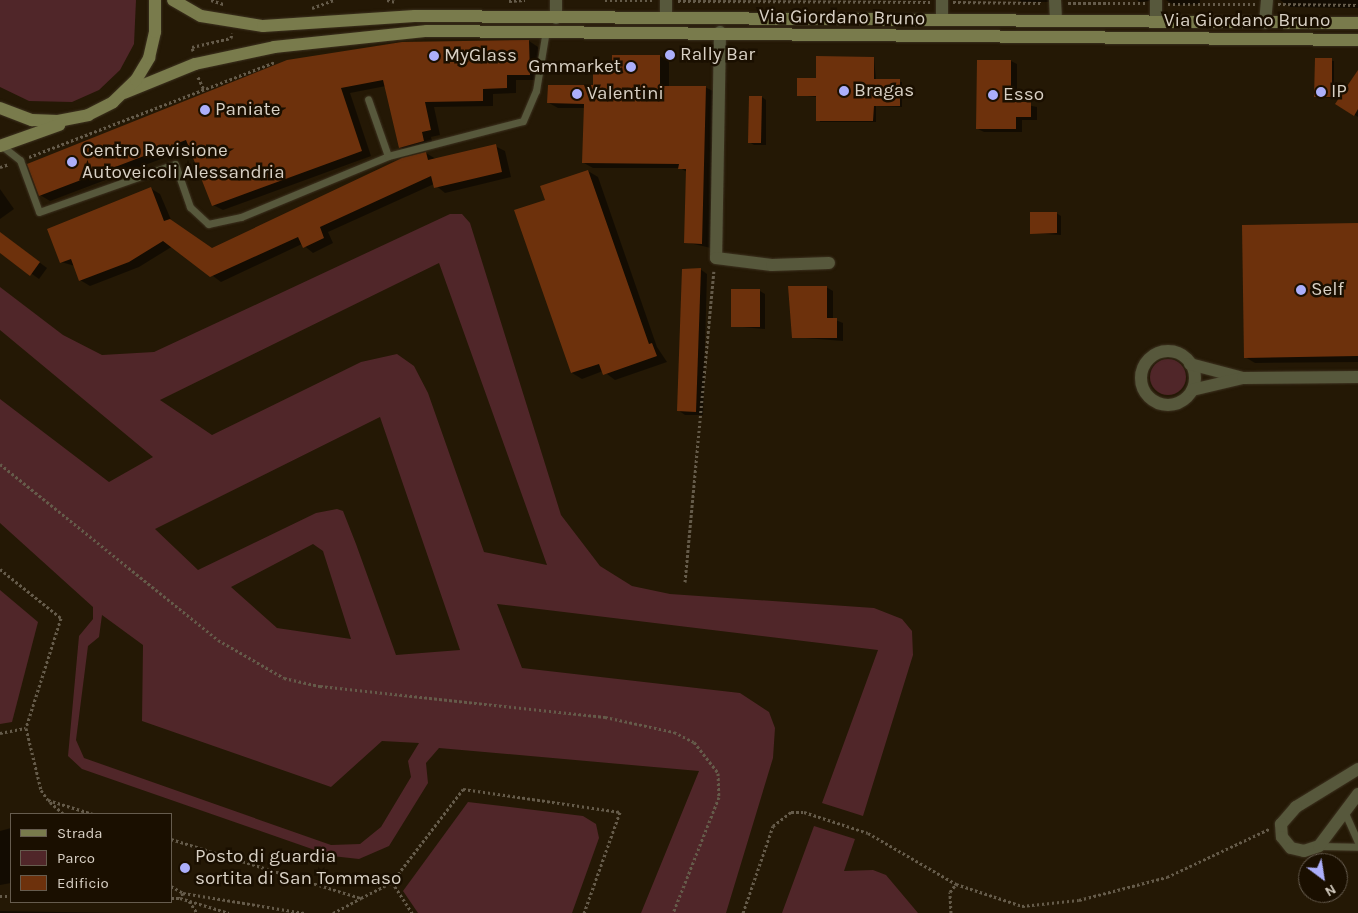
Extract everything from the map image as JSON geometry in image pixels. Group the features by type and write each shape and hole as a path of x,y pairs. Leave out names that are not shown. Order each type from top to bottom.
{"main road":[{"path":"1,146 101,109 124,93 152,49 155,0"},
{"name":"Via Giordano Bruno","path":"174,0 201,16 233,25 416,16 1358,23"},
{"name":"Via Giordano Bruno","path":"124,93 195,64 308,41 427,31 720,32 799,38 1358,40"},
{"path":"0,108 32,120 75,119"}],"street":[{"path":"556,0 556,18"},
{"path":"666,0 666,18"},
{"path":"942,1 942,20"},
{"path":"1055,1 1056,21"},
{"path":"1156,2 1156,22"},
{"path":"1265,23 1267,2"},
{"path":"720,32 716,258 772,264 829,263"},
{"path":"1243,378 1190,364 1175,353 1157,354 1144,366 1141,383 1148,398 1163,405 1180,402 1192,390 1243,378 1358,377"},
{"path":"1190,364 1192,390"},
{"path":"1358,769 1296,807 1282,824 1282,837 1291,848 1304,851 1319,846 1358,794"}],"lane":[{"path":"1,146 20,160 39,212 175,164 190,207 208,224 241,217 388,156 523,121 536,91 546,30"},
{"path":"368,99 388,156"},
{"path":"1345,813 1358,842"},
{"path":"1319,846 1358,847"}],"path":[{"path":"211,0 229,6"},
{"path":"307,9 334,0"},
{"path":"605,0 1267,2 1358,5"},
{"path":"0,167 284,59"},
{"path":"685,582 716,258"},
{"path":"0,464 218,640 284,678 320,686 614,719 674,732 694,742 718,773 719,797 673,913"},
{"path":"0,569 61,618 26,728 48,800 63,813"},
{"path":"0,733 26,728"},
{"path":"333,913 392,882 463,788 620,812 584,913"},
{"path":"48,800 90,813"},
{"path":"743,913 776,821 797,811 859,829 956,884 1022,906 1079,900 1167,877 1282,824"},
{"path":"172,839 361,898"},
{"path":"392,882 412,913"},
{"path":"950,913 950,892 956,884"},
{"path":"172,887 183,893 304,913"},
{"path":"180,898 183,893"},
{"path":"172,898 180,898 229,913"},
{"path":"180,898 191,903 197,913"}],"green space":[{"path":"0,0 136,0 134,44 120,70 99,90 72,102 29,101 0,87"},
{"path":"450,214 462,214 470,223 561,515 600,566 632,586 670,594 874,608 902,619 912,631 913,655 863,816 822,803 878,650 497,604 522,668 740,693 769,712 775,728 773,758 726,913 641,913 699,771 439,748 426,763 428,783 389,846 359,859 332,856 82,769 68,756 79,636 93,619 93,607 0,523 0,399 109,482 153,457 0,330 0,287 63,335 102,355 154,352","holes":["439,263 547,565 484,552 428,393 414,366 397,354 361,362 212,435 160,400","380,417 460,650 396,655 343,511 337,509 316,513 198,570 155,529","313,544 323,551 351,639 277,628 231,587","102,615 143,645 142,721 331,787 382,741 419,743 408,761 411,777 381,827 360,844 331,845 84,758 76,740 88,646 99,637"]},
{"path":"1168,359 1181,364 1186,377 1181,390 1168,395 1155,390 1150,377 1155,364"},
{"path":"0,590 38,622 12,722 0,724"},
{"path":"468,802 583,816 596,824 599,838 572,913 418,913 403,891"},
{"path":"814,826 855,839 844,871 873,870 886,875 918,913 782,913"}],"building":[{"path":"529,40 530,75 507,75 507,88 483,89 483,101 425,102 431,130 422,132 424,141 399,148 383,80 341,88 362,151 212,206 186,140 39,196 27,164 287,60 402,42"},
{"path":"612,55 660,55 660,86 706,86 702,244 684,243 686,169 678,169 679,164 582,163 584,104 547,103 548,85 593,85 593,71 612,71"},
{"path":"816,56 874,57 874,79 900,79 900,106 874,106 873,121 816,121 816,96 797,96 797,78 816,78"},
{"path":"1315,58 1332,58 1332,97 1314,97"},
{"path":"977,60 1011,60 1011,102 1031,102 1031,117 1016,117 1016,129 976,129"},
{"path":"1358,70 1358,109 1354,116 1335,104"},
{"path":"749,96 762,96 761,143 748,143"},
{"path":"496,144 502,172 434,188 431,176 320,227 324,238 303,248 298,237 210,277 163,241 129,262 79,281 71,259 60,263 47,229 151,187 164,221 170,219 212,248 402,158 426,152 428,160"},
{"path":"588,170 649,344 652,343 657,356 603,375 599,364 571,373 514,210 545,200 540,186"},
{"path":"1030,212 1057,212 1057,233 1030,234"},
{"name":"Self","path":"1358,223 1358,356 1244,358 1242,225"},
{"path":"0,232 40,262 30,276 0,253"},
{"path":"701,268 696,412 677,411 682,269"},
{"path":"788,286 827,286 827,318 837,318 837,338 792,338"},
{"path":"731,289 760,289 760,327 731,327"}],"place":[{"name":"Rally Bar","path":"670,55"},
{"name":"MyGlass","path":"434,56"},
{"name":"Gmmarket","path":"631,67"},
{"name":"Bragas","path":"844,91"},
{"name":"IP","path":"1321,92"},
{"name":"Valentini","path":"577,94"},
{"name":"Esso","path":"993,95"},
{"name":"Paniate","path":"205,110"},
{"name":"Centro Revisione Autoveicoli Alessandria","path":"72,162"},
{"name":"Self","path":"1301,290"},
{"name":"Posto di guardia sortita di San Tommaso","path":"185,868"}]}
